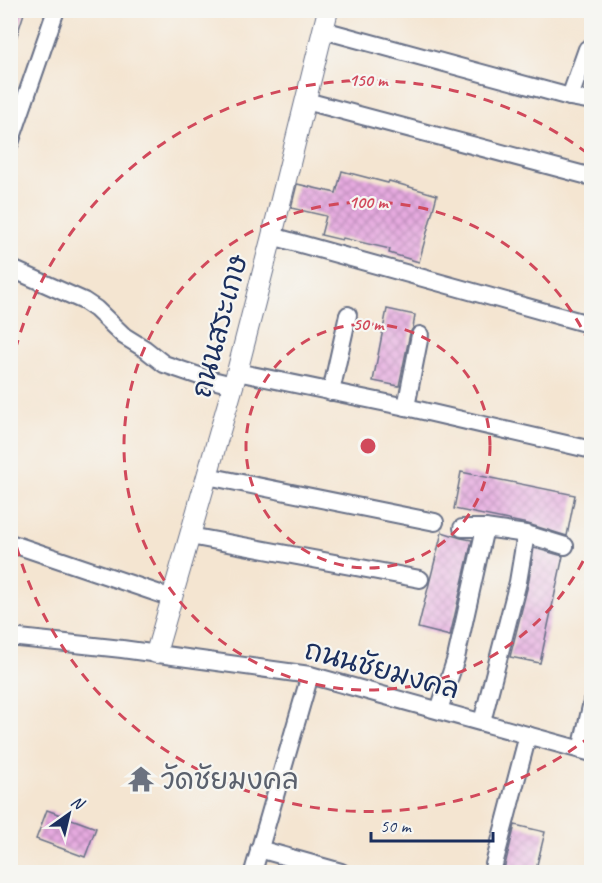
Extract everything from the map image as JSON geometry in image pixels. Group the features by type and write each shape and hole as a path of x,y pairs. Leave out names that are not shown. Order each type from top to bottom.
{"street":[{"path":"10,143 56,10"},
{"name":"ถนนสระเกษ","path":"156,653 235,379 328,10"},
{"path":"323,30 591,101"},
{"path":"570,97 587,49"},
{"path":"306,101 591,177"},
{"path":"272,236 591,325"},
{"path":"10,267 84,301 96,309 124,336 164,364 208,380 235,379 331,392 591,450"},
{"path":"331,392 348,315"},
{"path":"406,407 420,335"},
{"path":"207,476 435,522"},
{"path":"462,528 485,528 526,534 565,546"},
{"path":"439,710 456,658 485,528"},
{"path":"482,723 518,582 526,534"},
{"path":"190,536 420,579"},
{"path":"10,543 172,598"},
{"name":"ถนนชัยมงคล","path":"10,637 156,653 310,675 586,752"},
{"path":"253,873 310,675"},
{"path":"586,752 591,702"},
{"path":"492,873 528,735"},
{"path":"260,849 341,873"}],"building":[{"path":"10,10 25,10 13,48 10,47"},
{"path":"342,171 388,183 389,181 437,195 419,262 389,253 390,249 321,235 326,216 291,208 297,184 336,193"},
{"path":"387,309 415,315 399,386 373,381"},
{"path":"461,472 575,495 567,536 528,524 454,509"},
{"path":"442,532 472,540 450,636 418,628"},
{"path":"534,548 563,556 540,663 510,657 528,585"},
{"path":"47,810 96,828 85,857 36,839"},
{"path":"515,825 545,832 535,873 503,873"}],"place":[{"name":"วัดชัยมงคล","path":"141,779"}]}
